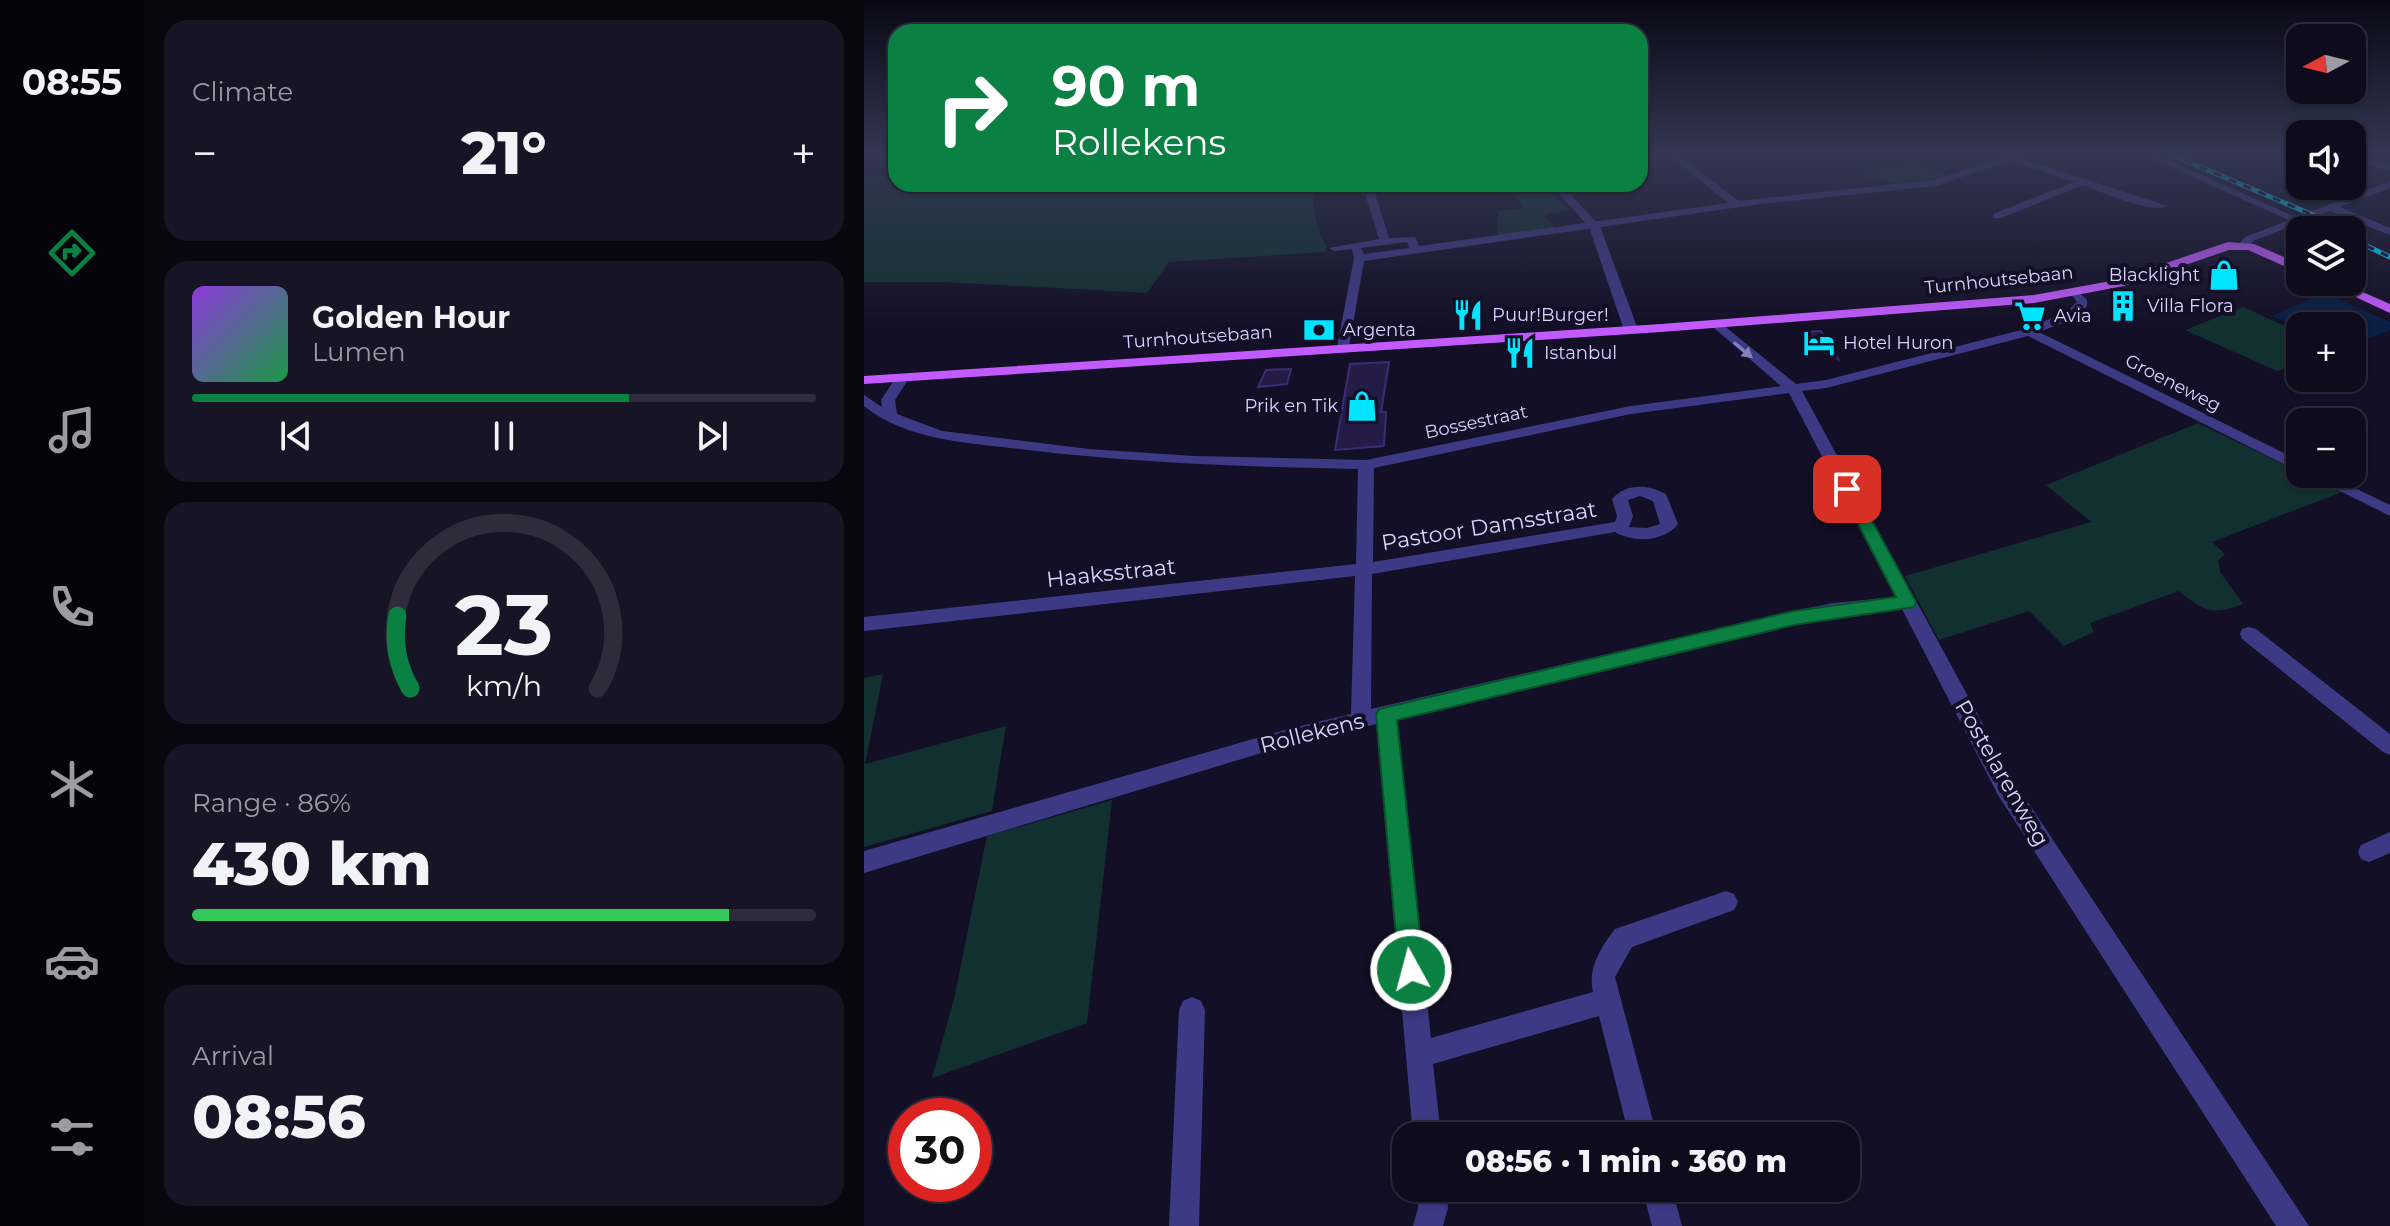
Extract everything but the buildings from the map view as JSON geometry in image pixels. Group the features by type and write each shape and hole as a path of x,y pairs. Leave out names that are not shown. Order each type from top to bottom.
{"main road":[{"name":"Turnhoutsebaan","path":"866,383 903,377 1630,327 1717,324 2058,296 2142,277 2228,246 2243,246"},
{"path":"2243,246 2286,263"},
{"path":"2361,296 2390,309"},
{"name":"Turnhoutsebaan","path":"1630,327 1658,321 1786,317"}],"street":[{"path":"1376,211 1385,241"},
{"path":"1580,211 1594,226 1630,327"},
{"path":"1334,248 1358,252 1415,250 1689,211"},
{"path":"1997,216 2009,211"},
{"path":"2340,211 2390,232"},
{"name":"Turnhoutsebaan","path":"2243,246 2249,239 2286,224"},
{"path":"1358,252 1385,241 1411,239 1415,250"},
{"path":"1343,347 1358,252"},
{"path":"2062,317 2076,312 2083,303 2076,293"},
{"path":"2058,296 2067,311 2062,317"},
{"name":"Bossestraat","path":"864,399 881,413 940,435 1089,453 1237,463 1366,465 1631,410 1826,384 2029,332 2062,317"},
{"name":"Postelarenweg","path":"1717,324 1772,374 1794,389 2006,788 2294,1226"},
{"name":"Groeneweg","path":"2029,332 2286,460"},
{"path":"890,416 888,400 903,377"},
{"path":"1361,720 1366,465"},
{"path":"2343,488 2390,511"},
{"name":"Pastoor Damsstraat","path":"1363,569 1403,565 1621,526"},
{"name":"Haaksstraat","path":"864,624 1363,569"},
{"name":"Rollekens","path":"864,862 1288,737 1794,618 1833,610 1907,602"},
{"path":"2249,634 2390,746"},
{"path":"1386,715 1426,1122"},
{"path":"1639,1122 1602,977 1615,949 1624,938 1726,902"},
{"path":"1421,1054 1606,1001"},
{"path":"1184,1226 1192,1010"},
{"path":"1428,1226 1432,1202"},
{"path":"1661,1202 1667,1226"}],"green space":[{"path":"864,211 1314,211 1319,232 1327,246 1325,252 1169,262 1147,293 946,282 864,282"},
{"path":"1498,211 1564,211 1545,215 1555,228 1497,236"},
{"path":"2243,307 2286,327 2286,367 2277,371 2185,330"},
{"path":"2198,423 2286,465 2286,488 2334,488 2342,492 2212,542 2225,554 2218,561 2220,572 2243,604 2224,610 2209,610 2179,591 2090,623 2094,632 2064,646 2029,611 1939,640 1905,576 2091,522 2046,485"},
{"path":"883,674 865,764 1006,726 992,811 864,847 864,678"},
{"path":"1112,800 1087,1023 932,1078 954,999 987,836"}],"water":[{"path":"2317,296 2331,296 2390,322 2390,330 2366,339 2366,312 2286,312 2286,322 2272,316"}],"railway":[{"path":"2304,211 2315,216"},
{"path":"2366,246 2390,257"}],"place":[{"name":"Blacklight","path":"2224,275"},
{"name":"Villa Flora","path":"2123,306"},
{"name":"Puur!Burger!","path":"1468,315"},
{"name":"Avia","path":"2030,316"},
{"name":"Argenta","path":"1319,330"},
{"name":"Hotel Huron","path":"1819,343"},
{"name":"Istanbul","path":"1520,353"},
{"name":"Prik en Tik","path":"1362,406"}],"route":[{"path":"1411,970 1398,858 1399,823 1386,715 1794,618 1833,610 1907,602 1847,489"}]}
